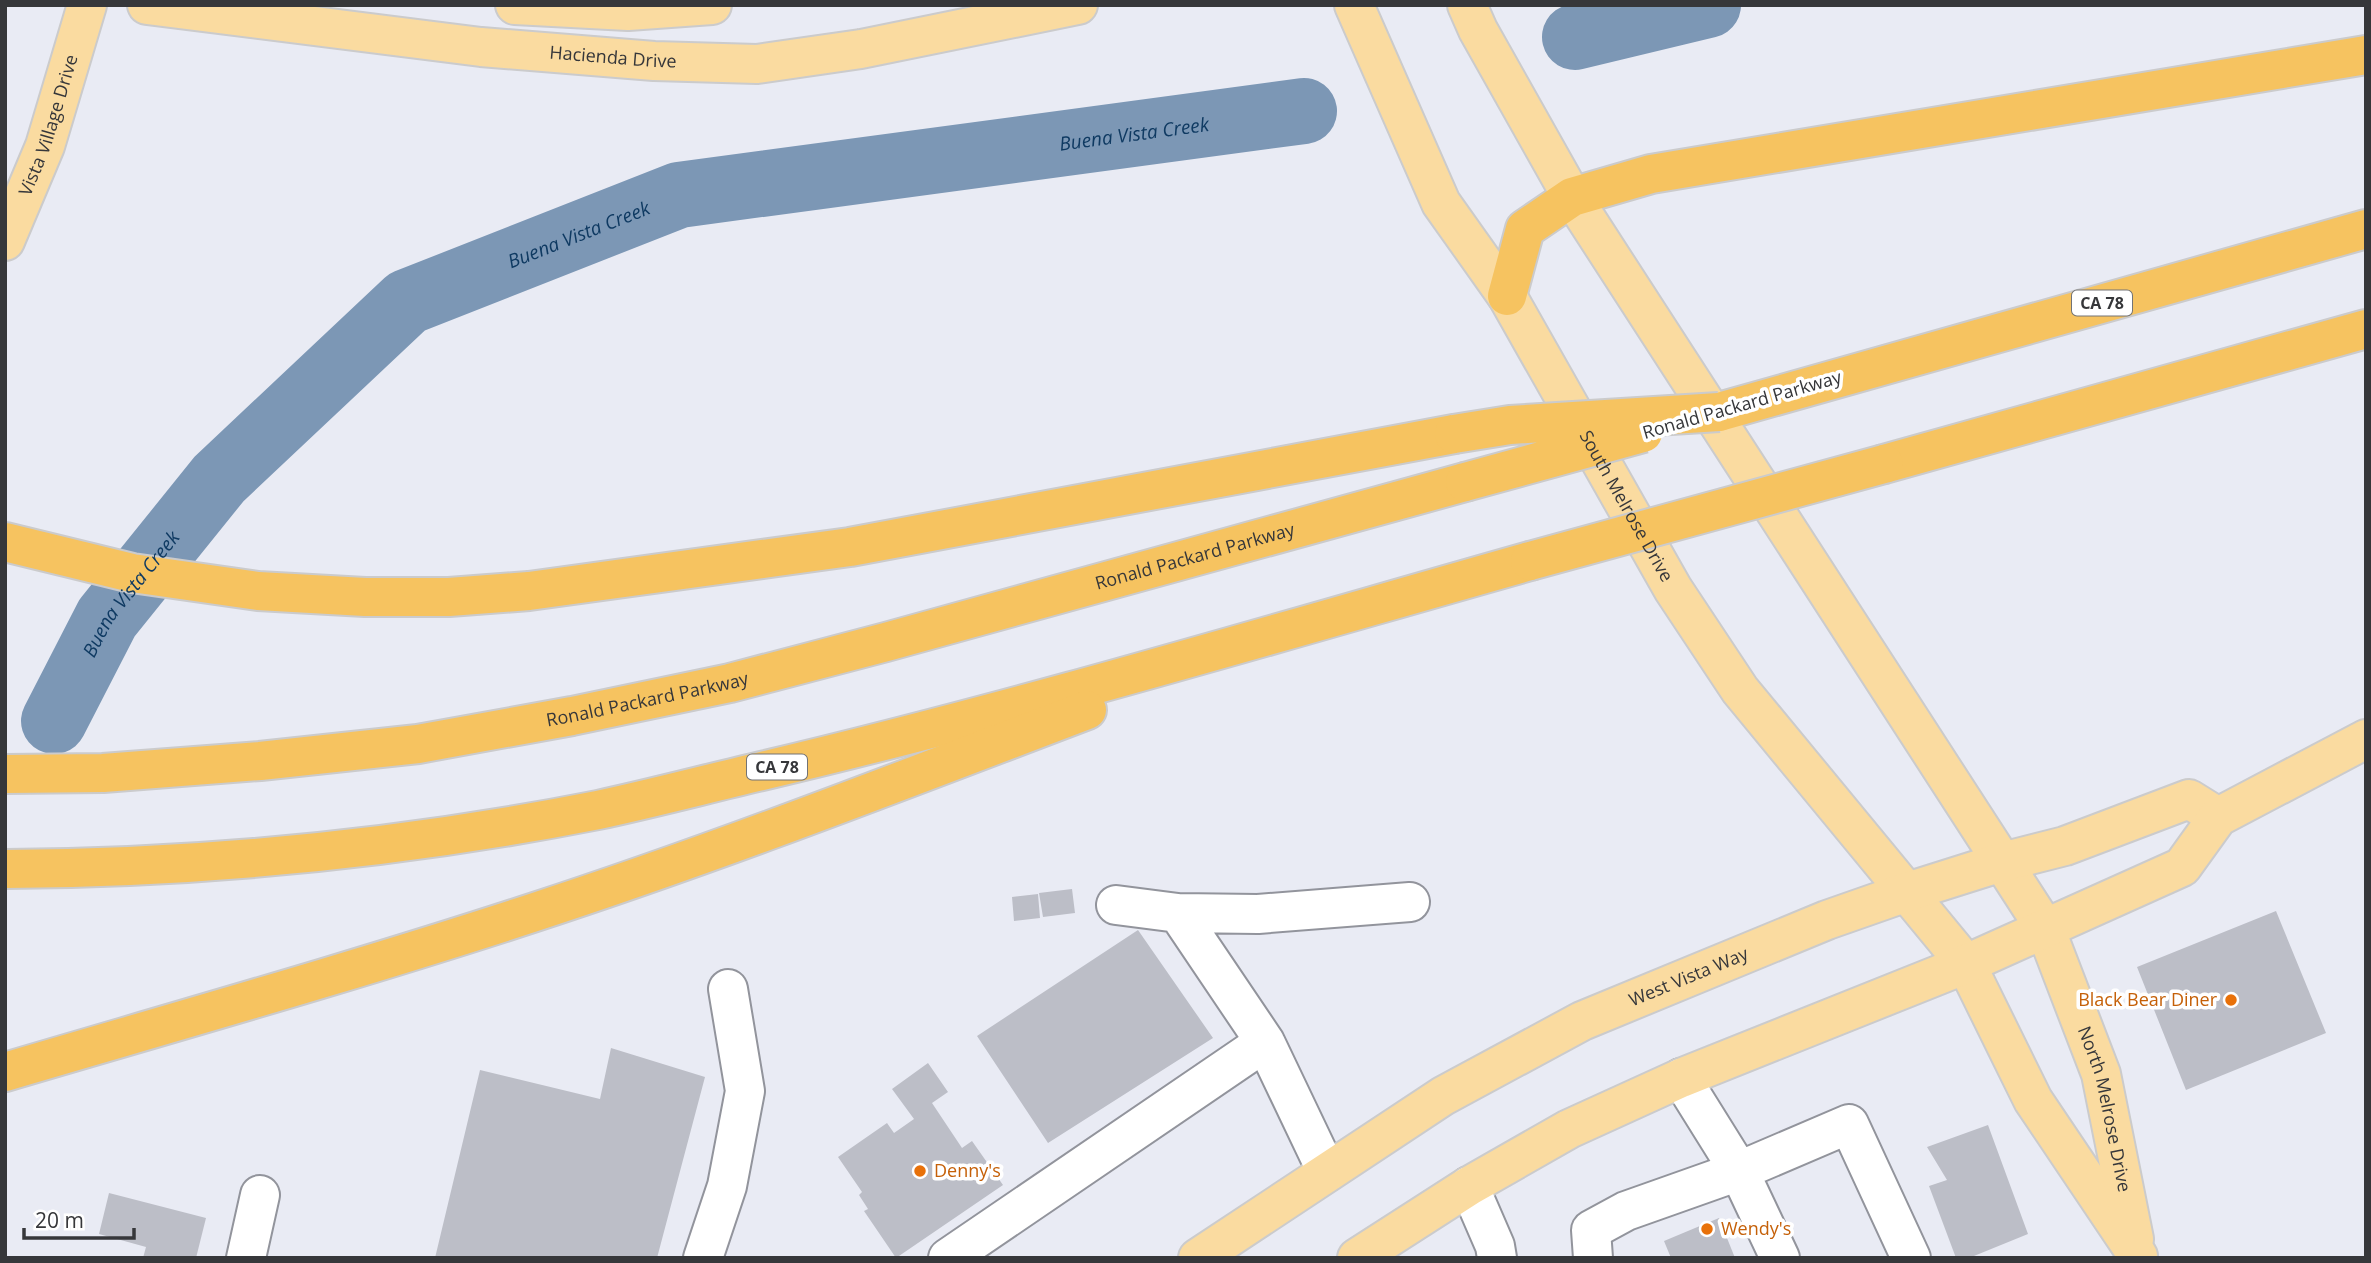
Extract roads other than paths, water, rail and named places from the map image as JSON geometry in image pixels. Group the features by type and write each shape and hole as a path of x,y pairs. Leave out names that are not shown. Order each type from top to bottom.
{"highway":[{"path":"1507,296 1525,229 1572,197 1651,174 2366,55"},
{"name":"Ronald Packard Parkway","path":"5,775 103,773 260,761 418,744 730,683 1719,412 2366,229"},
{"name":"CA 78","path":"5,869 64,869 220,860 381,845 598,810 918,734 2366,329"},
{"path":"5,522 20,546 132,573 246,589 365,597 449,597 529,591 850,547 1510,425 1719,412"},
{"path":"5,1072 533,913 818,812 1318,621"}],"main road":[{"name":"Vista Village Drive","path":"5,241 46,146 86,5"},
{"name":"Hacienda Drive","path":"147,5 481,47 654,61 757,64 861,49 1078,5"},
{"path":"515,5 628,11 712,5"},
{"name":"South Melrose Drive","path":"1353,5 1441,202 1507,296 1673,589 1740,690 1965,964"},
{"path":"1467,5 1478,30 1572,197 2045,928"},
{"path":"1357,1258 1469,1186 1569,1129 1681,1078 1965,964 2182,867 2218,817 2366,739"},
{"name":"West Vista Way","path":"1198,1258 1443,1096 1582,1021 1827,920 2002,862 2065,846 2189,799 2218,817"},
{"name":"North Melrose Drive","path":"2045,928 2101,1074 2138,1257"},
{"name":"North Melrose Drive","path":"1965,964 2033,1100 2138,1257"}],"street":[{"path":"1116,905 1178,913 1258,915 1410,902"},
{"path":"1178,913 1265,1042 1327,1172"},
{"path":"703,1258 727,1186 745,1091 728,989"},
{"path":"948,1258 1265,1042"},
{"path":"1681,1078 1728,1175 1780,1258"},
{"path":"1594,1258 1591,1230 1626,1211 1728,1175 1849,1125 1911,1258"},
{"path":"1728,1175 1750,1258"},
{"path":"1469,1186 1495,1246 1497,1258"},
{"path":"246,1258 260,1195"}],"waterway":[{"name":"Buena Vista Creek","path":"1575,37 1708,5"},
{"name":"Buena Vista Creek","path":"54,721 107,618 219,479 407,302 679,195 1304,111"}],"place":[{"name":"Black Bear Diner","path":"2231,1000"},
{"name":"Denny's","path":"920,1171"},
{"name":"Wendy's","path":"1707,1229"}]}
